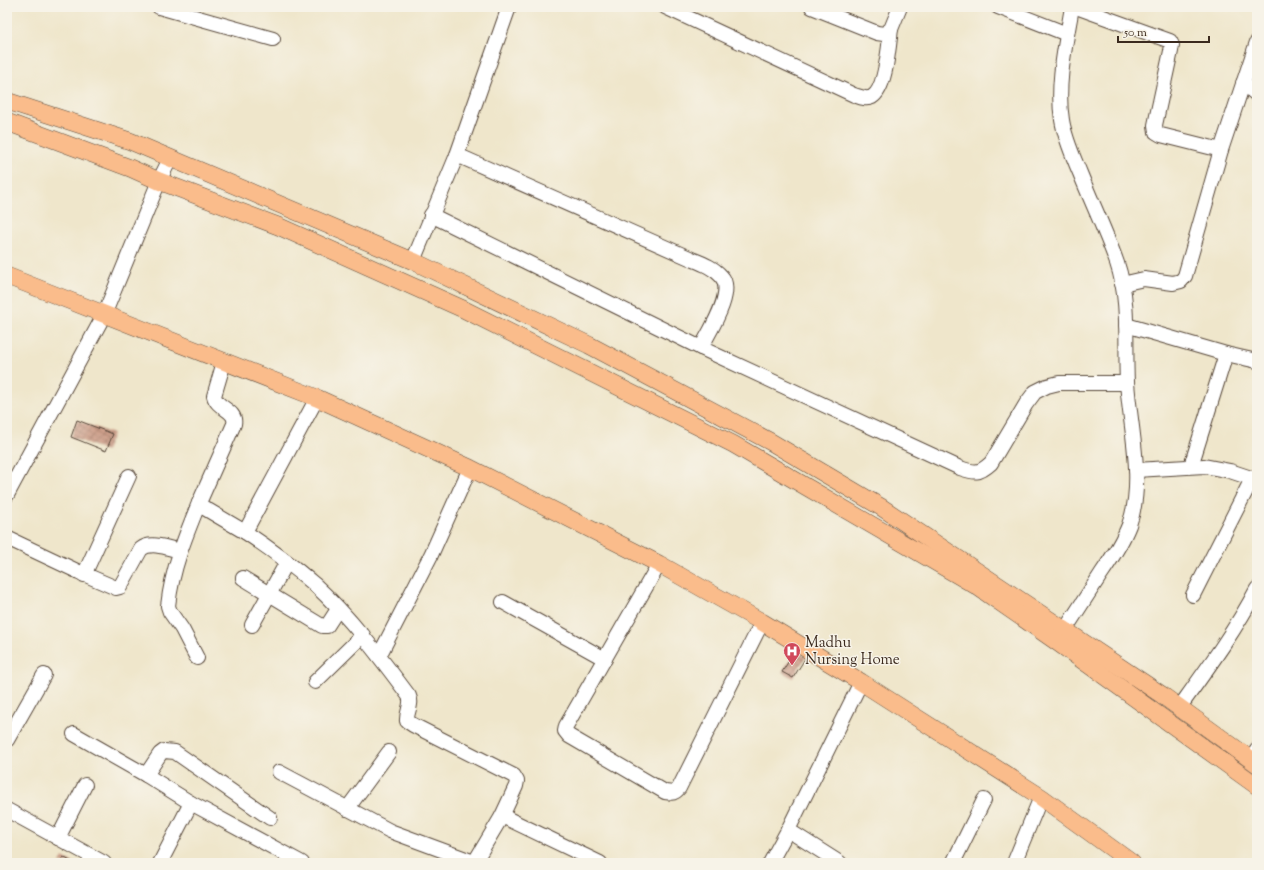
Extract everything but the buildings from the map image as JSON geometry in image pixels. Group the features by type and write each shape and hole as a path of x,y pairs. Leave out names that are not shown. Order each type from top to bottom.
{"main road":[{"path":"7,101 130,141 413,261 589,345 771,442 881,507 1061,636 1257,786"},
{"path":"7,122 278,226 463,309 734,444 1162,695 1255,758"},
{"path":"7,276 317,398 470,468 660,564 762,622 861,682 1040,796 1132,863"}],"street":[{"path":"159,7 274,39"},
{"path":"413,261 457,155 509,7"},
{"path":"665,7 865,99 872,97 877,92 883,78 888,60 891,29 900,7"},
{"path":"812,7 884,34 891,29"},
{"path":"998,7 1067,34"},
{"path":"1061,636 1120,546 1130,523 1134,504 1136,470 1127,383 1126,305 1122,284 1118,265 1108,238 1067,141 1062,118 1060,95 1063,58 1072,7"},
{"path":"1076,7 1170,41 1172,45 1155,125 1156,132 1161,135 1221,150"},
{"path":"1122,284 1144,279 1174,282 1181,281 1185,276 1221,150 1257,42"},
{"path":"1243,83 1257,95"},
{"path":"457,155 694,260 711,268 723,277 726,290 724,302 701,348"},
{"path":"7,495 104,314 159,180 170,159"},
{"path":"431,215 701,348 971,472 983,471 991,463 1026,404 1035,392 1046,386 1059,383 1127,383"},
{"path":"1126,325 1226,354 1257,361"},
{"path":"1191,466 1226,354"},
{"path":"197,658 168,606 175,566 180,551 235,420 234,416 230,412 215,400 214,396 224,362"},
{"path":"245,532 317,398"},
{"path":"1136,470 1191,466 1216,468 1255,479 1193,595"},
{"path":"379,656 430,555 470,468"},
{"path":"84,575 129,476"},
{"path":"199,503 201,506 245,532 287,562 314,585 363,635 409,696 411,704 407,721 514,776 517,781 502,816 474,863 390,831 279,772"},
{"path":"7,538 84,575 116,588 120,587 141,549 145,546 160,546 180,551"},
{"path":"252,625 287,562"},
{"path":"660,564 566,726 565,731 569,736 665,792 672,794 679,788 762,622"},
{"path":"243,578 322,626 327,626 338,609"},
{"path":"1180,708 1231,634 1257,589"},
{"path":"503,602 605,659"},
{"path":"315,682 363,635"},
{"path":"7,740 44,676"},
{"path":"770,863 788,830 861,682"},
{"path":"74,734 146,775 191,803 302,863"},
{"path":"146,775 160,754 164,751 175,752 270,818"},
{"path":"347,809 389,752"},
{"path":"58,838 86,785"},
{"path":"1014,863 1040,796"},
{"path":"953,863 984,800"},
{"path":"160,863 191,803"},
{"path":"7,810 104,863"},
{"path":"502,816 600,863"},
{"path":"788,830 840,863"}],"place":[{"name":"Madhu Nursing Home","path":"792,666"}]}
